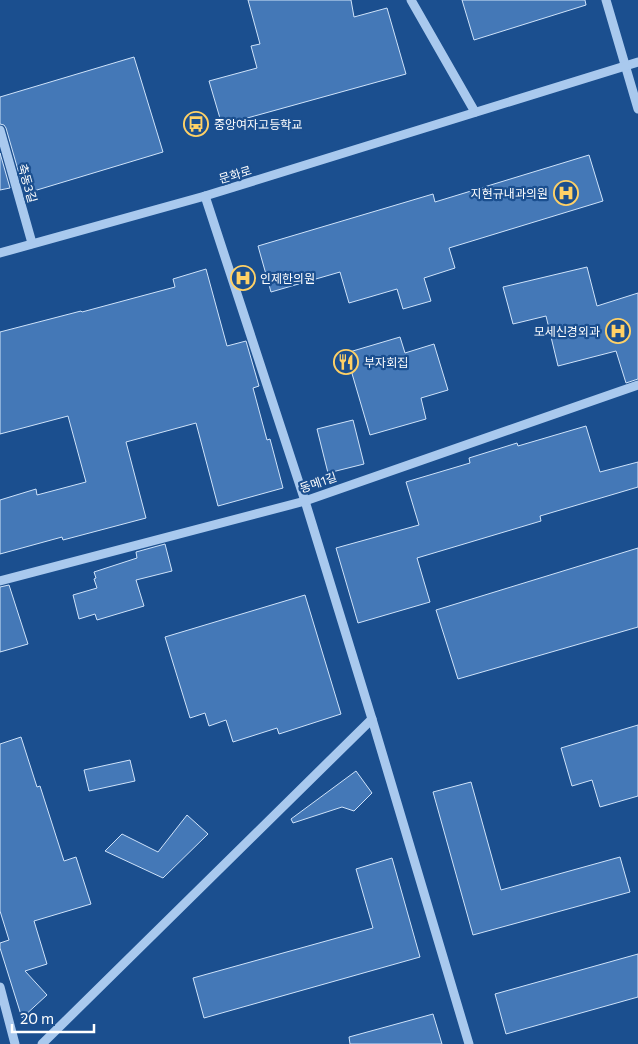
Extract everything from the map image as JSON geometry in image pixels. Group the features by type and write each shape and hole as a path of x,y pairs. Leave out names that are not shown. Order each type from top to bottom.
{"street":[{"path":"411,0 475,112"},
{"path":"606,0 638,109"},
{"name":"문화로","path":"0,253 205,196 638,62"},
{"name":"축동3길","path":"0,130 32,243"},
{"path":"205,196 305,500 469,1044"},
{"name":"동메1길","path":"0,581 305,500 638,386"},
{"path":"42,1044 372,719"},
{"path":"0,988 15,1044"}],"building":[{"path":"248,0 351,0 354,17 387,8 406,74 222,125 209,81 257,68 251,46 260,44"},
{"path":"462,0 585,0 586,5 474,40"},
{"path":"134,57 163,152 27,193 24,184 22,184 6,128 0,124 0,97"},
{"path":"0,153 10,188 0,190"},
{"path":"589,155 603,201 449,248 455,268 424,278 431,301 403,309 397,289 349,303 340,272 271,292 258,246 433,194 435,202"},
{"path":"587,267 597,306 638,293 638,379 626,383 616,351 558,366 546,316 513,324 503,287"},
{"path":"206,269 227,346 246,341 259,386 253,388 267,440 270,439 283,488 218,506 196,423 126,442 146,518 63,540 62,537 0,554 0,500 36,489 37,495 86,482 68,416 0,434 0,332 175,287 173,279"},
{"path":"400,337 405,353 434,344 448,390 421,398 426,419 370,435 346,353"},
{"path":"353,420 364,464 328,473 317,429"},
{"path":"586,426 600,472 638,462 638,487 540,516 541,521 417,558 430,602 358,623 336,548 419,525 406,482 470,463 469,458 517,443 518,446"},
{"path":"165,544 172,571 136,580 144,606 97,620 95,614 79,619 73,595 97,588 94,572 137,558 136,552"},
{"path":"638,548 638,627 458,679 436,610"},
{"path":"9,585 28,644 0,652 0,587"},
{"path":"305,595 341,714 279,734 277,728 233,742 226,720 209,726 205,713 190,718 165,637"},
{"path":"638,725 638,796 600,807 592,780 572,786 561,748"},
{"path":"21,737 37,787 40,786 64,861 76,857 91,904 34,921 47,964 25,971 47,995 22,1018 0,948 0,943 9,940 0,911 0,744"},
{"path":"130,760 135,781 89,791 84,770"},
{"path":"356,771 372,793 354,811 342,807 293,823 291,819"},
{"path":"471,782 501,890 620,857 630,892 473,935 433,792"},
{"path":"187,815 208,834 163,878 105,851 122,834 158,852"},
{"path":"392,858 420,957 204,1018 193,978 373,928 356,869"},
{"path":"638,954 638,997 506,1034 495,994"},
{"path":"433,1014 442,1044 350,1044 349,1037"}],"place":[{"name":"중앙여자고등학교","path":"196,124"},
{"name":"지현규내과의원","path":"566,193"},
{"name":"인제한의원","path":"243,278"},
{"name":"모세신경외과","path":"618,331"},
{"name":"부자회집","path":"346,362"}]}
